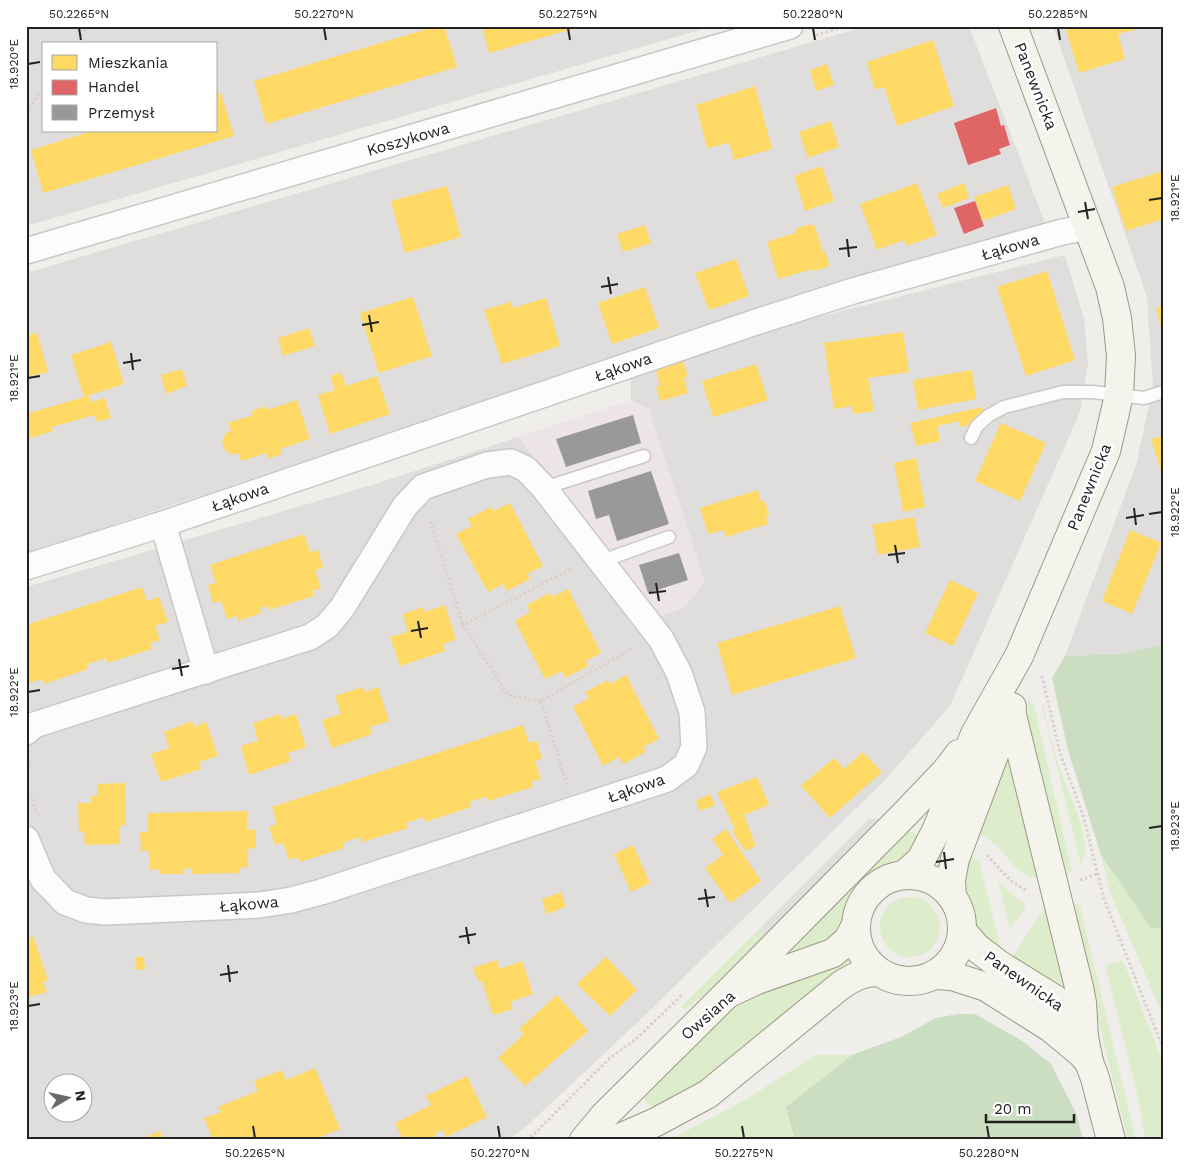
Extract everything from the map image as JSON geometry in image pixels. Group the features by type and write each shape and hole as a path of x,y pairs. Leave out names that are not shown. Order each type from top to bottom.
{"street":[{"name":"Koszykowa","path":"26,251 790,26"},
{"name":"Panewnicka","path":"952,897 951,880 955,859 1030,664 1106,451 1119,395 1121,356 1117,318 1110,287 1013,26"},
{"name":"Łąkowa","path":"26,566 163,524 753,323 863,288 1062,232 1089,227"},
{"name":"Łąkowa","path":"26,732 34,725 310,637 327,626 342,608 404,506 424,486 487,466 512,462 526,469 544,488 602,561 660,640 680,673 692,712 694,748 686,765 666,780 321,892 291,900 260,905 106,912 86,910 65,902 43,878 33,830"},
{"path":"163,524 206,671"},
{"name":"Panewnicka","path":"904,875 921,860 936,831 975,734 1030,664"},
{"path":"1011,711 1079,987 1086,1050"},
{"path":"728,994 910,809 946,771 975,734"},
{"path":"904,875 924,877 938,883 952,897 961,918 961,939 956,953 949,964 935,975 924,980 906,982 891,979 878,972 865,960 860,950 855,927 858,911 866,895 876,886 888,879 904,875"},
{"name":"Owsiana","path":"584,1140 604,1116 728,994 756,980 833,953 848,940 855,927"},
{"name":"Panewnicka","path":"962,931 977,948 998,964 1056,1000 1079,1026 1111,1140"},
{"path":"615,1140 692,1104 719,1087 840,986 859,974 878,972"},
{"name":"Panewnicka","path":"935,975 952,976 986,987 1067,1040 1086,1050"},
{"path":"636,1084 634,1103 643,1117 656,1122"}],"lane":[{"path":"971,438 982,421 1004,407 1063,392 1144,398 1163,392"},
{"path":"544,488 644,456"},
{"path":"602,561 669,537"}],"path":[{"path":"75,42 87,26"},
{"path":"26,112 42,90"},
{"path":"429,518 463,625 508,695 541,701 640,644"},
{"path":"463,625 574,568"},
{"path":"1030,664 1083,815 1104,899 1163,1048"},
{"path":"541,701 567,786"},
{"path":"26,785 33,830"},
{"path":"982,851 1011,881 1021,889 1034,893"},
{"path":"1078,881 1097,874"},
{"path":"526,1140 610,1058 636,1039 688,989"}],"shaded area":[{"path":"26,26 713,26 26,226"},
{"path":"867,26 969,26 1045,223 796,297 26,554 26,273"},
{"path":"1053,26 1163,26 1163,644 1122,654 1065,656 1136,465 1153,387 1147,297"},
{"path":"1065,255 1084,319 1088,363 1080,412 950,706 884,781 638,1022 529,1124 508,1140 26,1140 26,587 372,485 518,437 661,616 649,409 631,400 631,371 794,323"},
{"path":"631,400 649,409 705,582 684,608 661,616 518,437"},
{"path":"885,818 761,944 763,925 869,819"},
{"path":"232,925 232,946 116,947 116,926"}],"green space":[{"path":"1163,644 1163,929 1151,928 1101,855 1068,750 1052,678 1065,656 1122,654"},
{"path":"1028,700 1034,705 1072,872 1063,875 1027,722"},
{"path":"1042,706 1057,761 1083,831 1085,843 1081,865"},
{"path":"1005,761 1013,762 1042,879 1022,873 995,845 975,831"},
{"path":"903,829 925,837 907,856 874,872 862,882 852,896 838,928 831,936 805,950 774,959"},
{"path":"966,854 979,860 1000,946 996,953 979,933 976,926 964,884"},
{"path":"1101,855 1151,928 1163,929 1163,1016 1110,892"},
{"path":"998,881 1026,906 1010,929"},
{"path":"910,897 927,902 935,910 940,927 935,944 927,952 910,957 893,952 885,944 880,927 885,910 893,902"},
{"path":"1068,899 1080,906 1136,1140 1128,1140"},
{"path":"1046,905 1066,982 1058,987 1010,961"},
{"path":"763,925 761,944 727,977 684,1010 681,1007"},
{"path":"849,960 849,964 713,1078 657,1108 647,1103 645,1092 731,1004"},
{"path":"1123,960 1163,1063 1163,1140 1145,1140 1138,1098 1105,965"},
{"path":"958,1014 975,1014 1024,1042 1051,1064 1077,1115 1083,1140 795,1140 786,1107 852,1055 901,1037 936,1018"},
{"path":"815,1055 852,1055 787,1107 795,1140 669,1140 747,1099"}],"building: Mieszkania":[{"path":"437,26 444,26 457,67 266,124 254,81"},
{"path":"482,26 579,26 579,27 489,53"},
{"path":"1065,26 1145,27 1118,34 1125,59 1079,73"},
{"path":"933,40 954,106 897,126 884,87 875,90 867,62"},
{"path":"827,64 834,85 816,91 810,70"},
{"path":"755,86 772,149 734,160 729,143 707,148 696,105"},
{"path":"221,93 234,136 43,193 31,150 89,132 218,132 218,94"},
{"path":"831,121 839,147 808,158 799,132"},
{"path":"822,166 834,201 805,211 794,176"},
{"path":"1163,171 1163,219 1126,231 1112,187"},
{"path":"917,183 937,235 907,246 904,240 877,250 860,204"},
{"path":"964,183 969,198 943,208 937,194"},
{"path":"1008,185 1016,209 983,221 974,197"},
{"path":"447,186 461,237 405,253 391,201"},
{"path":"811,224 815,227 823,252 825,251 830,266 778,279 767,242 795,233 797,228"},
{"path":"645,225 651,243 623,252 617,234"},
{"path":"736,259 749,296 709,310 695,273"},
{"path":"1047,271 1075,360 1026,376 997,287"},
{"path":"645,287 659,328 612,344 598,303"},
{"path":"413,297 432,356 379,373 360,313"},
{"path":"546,298 560,346 502,364 484,310 511,302 513,308"},
{"path":"1163,306 1163,331 1162,331 1156,308"},
{"path":"309,328 315,346 283,356 278,338"},
{"path":"903,332 909,372 868,378 874,411 854,414 851,406 834,409 824,343"},
{"path":"37,333 48,372 26,377 26,336"},
{"path":"111,342 124,384 84,397 71,355"},
{"path":"683,361 688,377 684,378 688,393 660,401 656,387 660,385 656,370"},
{"path":"756,364 768,400 713,417 702,381"},
{"path":"182,369 187,386 166,394 161,375"},
{"path":"972,370 976,399 918,410 913,380"},
{"path":"341,372 346,386 377,376 390,414 330,434 318,395 335,390 330,376"},
{"path":"89,396 91,402 105,398 111,418 97,422 94,415 52,427 53,431 27,439 26,414"},
{"path":"297,400 310,439 280,449 282,454 268,459 266,453 241,461 238,453 233,455 225,450 222,441 226,433 231,431 228,423 253,415 251,411 266,406 267,410"},
{"path":"982,407 986,422 959,427 960,421 937,426 940,441 916,446 910,423"},
{"path":"1001,423 1046,443 1020,501 975,481"},
{"path":"1163,436 1163,474 1162,474 1151,439"},
{"path":"916,458 925,507 903,512 894,463"},
{"path":"758,490 761,502 765,501 769,515 766,516 768,524 726,537 724,530 708,534 700,508"},
{"path":"510,503 543,566 527,574 530,579 507,591 503,584 488,592 456,534 472,526 468,519 491,507 494,511"},
{"path":"914,517 920,547 878,555 872,525"},
{"path":"1130,530 1161,543 1132,614 1102,601"},
{"path":"304,534 310,552 318,550 323,568 315,570 321,588 312,591 314,596 269,610 268,606 260,608 261,613 238,621 237,616 227,619 221,601 213,603 208,585 216,583 210,565"},
{"path":"950,580 978,593 953,646 925,633"},
{"path":"142,587 147,601 159,597 168,622 155,626 160,640 150,643 152,649 107,663 106,658 87,664 88,669 44,684 42,679 26,684 26,625"},
{"path":"568,589 601,653 586,661 588,666 565,678 562,671 545,679 515,621 530,612 527,605 549,593 552,597"},
{"path":"445,605 456,640 443,644 445,651 400,666 390,637 408,632 403,614 423,607 424,612"},
{"path":"840,606 856,658 732,695 717,643"},
{"path":"626,675 659,739 643,747 646,752 623,764 619,757 603,766 573,707 589,698 585,692 608,680 610,684"},
{"path":"363,687 365,692 378,687 389,721 370,727 372,734 332,748 322,720 341,714 335,696"},
{"path":"280,714 282,719 296,714 306,747 288,753 291,761 249,775 241,746 258,741 253,723"},
{"path":"192,721 194,727 206,722 218,756 199,762 201,769 161,782 151,754 169,748 164,732"},
{"path":"523,725 529,743 537,741 542,759 535,761 541,779 531,782 533,787 488,801 487,797 478,799 469,802 471,807 425,822 423,817 406,823 408,828 362,842 360,837 343,843 344,848 300,862 298,857 289,860 283,843 275,845 269,827 277,824 272,807"},
{"path":"863,752 882,772 830,818 801,786 834,758 844,769"},
{"path":"757,777 769,805 744,815 756,846 745,851 732,831 735,829 717,792"},
{"path":"125,783 126,825 120,826 120,844 85,845 84,831 79,832 78,803 91,803 90,796 97,796 97,784"},
{"path":"710,794 715,805 700,811 696,801"},
{"path":"247,811 247,830 256,829 256,848 248,849 248,867 239,868 239,873 192,874 192,868 184,869 183,874 160,874 159,869 150,870 149,851 141,851 140,832 148,832 148,813"},
{"path":"726,829 761,881 730,903 705,868 723,855 712,839"},
{"path":"633,845 650,883 631,892 614,854"},
{"path":"561,892 566,907 546,914 542,899"},
{"path":"26,930 29,938 33,936 48,980 43,982 47,992 29,997 31,1006 26,1007"},
{"path":"135,957 144,957 145,969 136,970"},
{"path":"606,957 637,990 610,1016 577,984"},
{"path":"497,960 500,969 522,961 533,994 510,1002 513,1009 493,1015 482,981 479,982 473,968"},
{"path":"557,995 588,1031 525,1086 498,1058 524,1034 519,1029"},
{"path":"315,1068 340,1129 313,1140 213,1140 204,1118 221,1112 218,1107 258,1091 254,1081 282,1070 286,1080"},
{"path":"467,1076 487,1117 446,1137 443,1130 435,1133 436,1136 429,1140 403,1140 395,1123 431,1105 426,1096"},
{"path":"160,1131 164,1140 138,1140"}],"building: Handel":[{"path":"996,108 1001,126 1004,125 1010,145 999,149 1001,154 968,165 954,123"},
{"path":"975,201 984,226 964,234 954,208"}],"building: Przemysł":[{"path":"633,415 641,443 566,467 556,439"},
{"path":"651,471 669,524 617,541 609,515 596,519 588,491"},
{"path":"679,553 688,580 648,593 639,565"}]}
